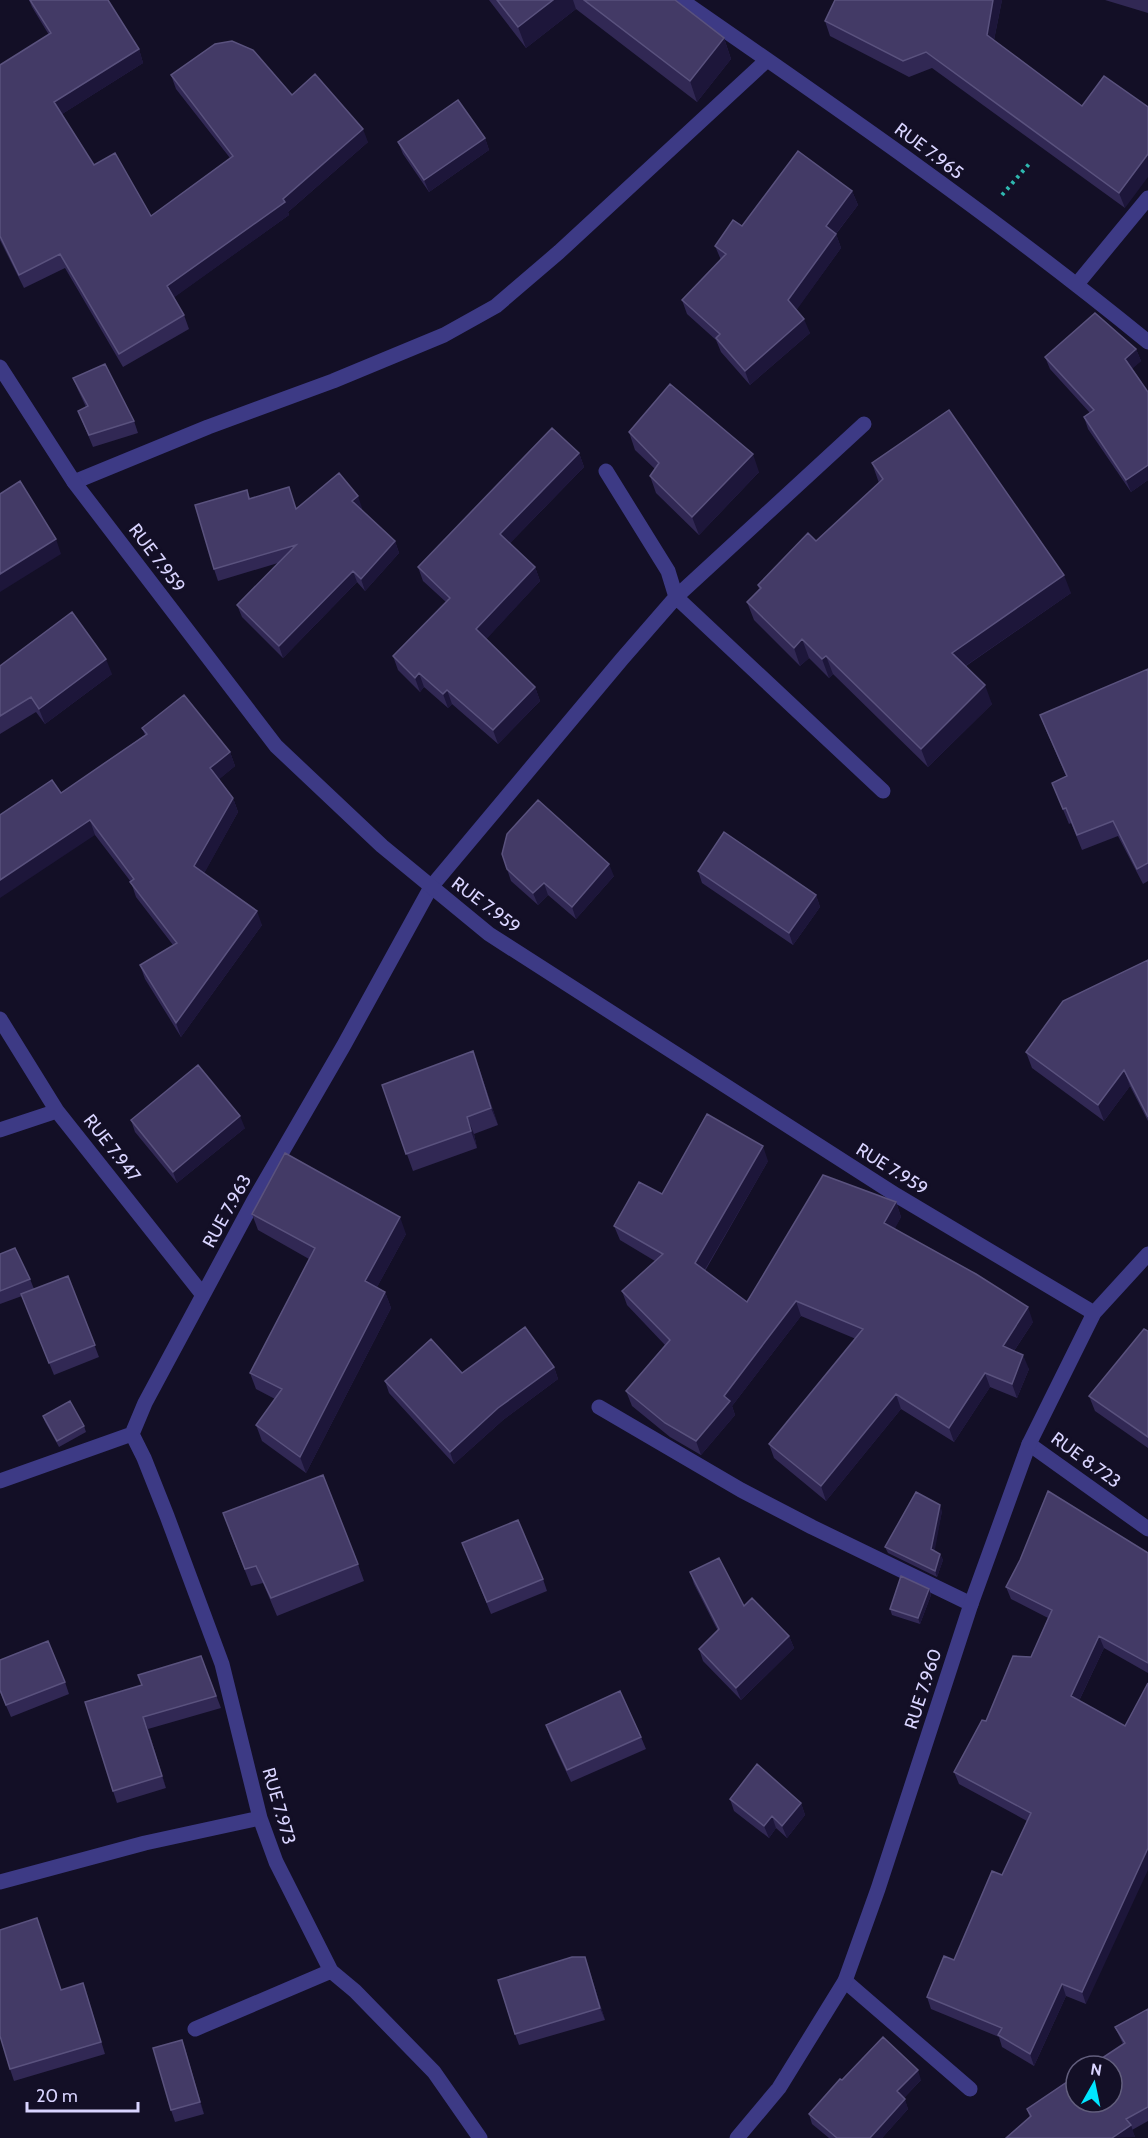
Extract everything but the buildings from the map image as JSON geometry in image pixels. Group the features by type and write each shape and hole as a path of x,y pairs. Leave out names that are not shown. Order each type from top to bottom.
{"street":[{"name":"RUE 7.965","path":"681,0 865,128 1077,284 1148,342"},
{"path":"74,482 444,335 496,306 559,252 767,60"},
{"path":"1077,284 1148,198"},
{"name":"RUE 7.959","path":"0,367 74,482 276,746 382,846 489,934 896,1195 1094,1313"},
{"name":"RUE 7.963","path":"132,1434 145,1403 253,1202 344,1045 431,887 676,597 864,424"},
{"path":"606,471 668,571 676,597 883,791"},
{"name":"RUE 7.947","path":"0,1019 57,1111 203,1295"},
{"path":"0,1130 57,1111"},
{"name":"RUE 7.960","path":"737,2138 778,2088 844,1981 878,1889 971,1604 1029,1444 1094,1313 1148,1254"},
{"path":"599,1407 762,1501 971,1604"},
{"path":"0,1481 132,1434"},
{"name":"RUE 7.973","path":"132,1434 159,1496 222,1664 260,1818 276,1862 331,1971 356,1991 434,2072 480,2138"},
{"name":"RUE 8.723","path":"1029,1444 1148,1529"},
{"path":"0,1882 145,1843 260,1818"},
{"path":"195,2029 331,1971"},
{"path":"844,1981 970,2089"}],"path":[{"path":"983,216 1029,164"}]}
